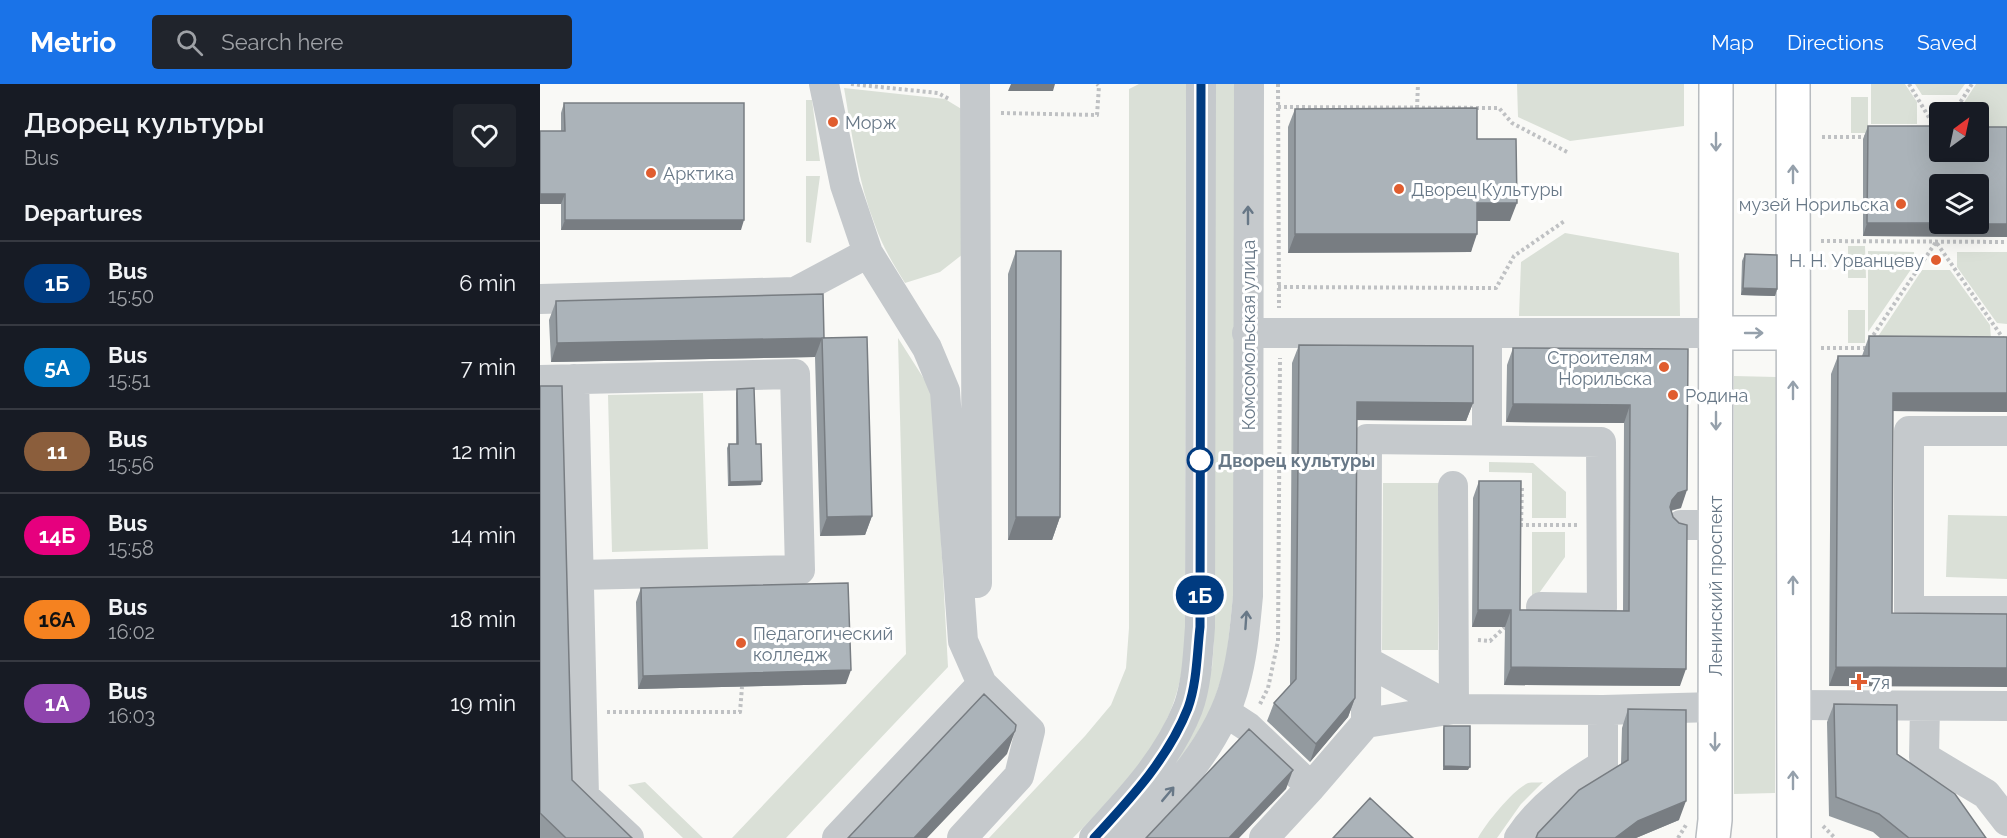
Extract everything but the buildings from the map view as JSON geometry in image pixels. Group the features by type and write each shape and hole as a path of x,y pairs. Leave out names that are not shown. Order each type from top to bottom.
{"main road":[{"name":"Ленинский проспект","path":"1704,829 1715,707 1716,84"},
{"path":"1793,84 1807,341 1793,705 1802,828"},
{"path":"1716,333 1807,341"}],"street":[{"path":"824,84 845,185 868,253 927,348 945,391 963,641 980,679 1030,731 1019,776 962,838"},
{"path":"1094,838 1146,780 1173,738 1188,706 1197,667 1200,627 1201,84"},
{"name":"Комсомольская улица","path":"1129,838 1190,768 1212,736 1225,712 1235,685 1244,644 1248,596 1249,84"},
{"path":"837,838 980,679 975,98"},
{"path":"540,299 795,292 868,253"},
{"path":"1247,333 1716,333"},
{"path":"1487,333 1487,440"},
{"path":"540,380 795,374 800,570 579,575"},
{"path":"574,379 584,795 629,838"},
{"path":"2007,430 1909,430 1910,611 2007,611"},
{"path":"1366,723 1367,439 1601,442 1613,525 1602,608 1541,606"},
{"path":"1453,486 1454,709"},
{"path":"1681,525 1715,525"},
{"path":"1366,661 1454,709"},
{"path":"1793,705 2007,706"},
{"path":"1924,706 1924,757 1986,794 2007,821"},
{"path":"1264,838 1366,723 1454,709 1603,710 1715,707"},
{"path":"1519,838 1530,821 1568,787 1603,765 1603,710"},
{"path":"1225,712 1248,727 1311,787"}],"path":[{"path":"851,84 938,93"},
{"path":"975,98 1097,116 1099,86 1097,84"},
{"path":"1417,108 1418,84"},
{"path":"1909,84 1929,119"},
{"path":"1960,102 1972,84"},
{"path":"1278,107 1498,108 1512,123 1569,153"},
{"path":"1822,137 1869,137"},
{"path":"1278,287 1496,288 1514,256 1566,220"},
{"path":"1821,241 2007,242"},
{"path":"1864,348 1936,242"},
{"path":"1936,242 2007,344"},
{"path":"1807,341 1876,348"},
{"path":"1510,486 1522,486 1521,525 1565,525"},
{"path":"1454,640 1490,641 1504,627 1514,627"},
{"path":"582,712 740,712 742,687"},
{"path":"1802,828 1835,838"},
{"path":"1678,838 1704,829"}],"shaded area":[{"path":"1139,84 1186,84 1185,644 1181,675 1173,704 1152,747 1123,785 1073,838 989,838 1111,705 1126,668 1129,628 1129,89"},
{"path":"1215,84 1236,84 1235,578 1226,663 1210,714 1179,760 1154,790 1212,667 1214,642"},
{"path":"1517,84 1684,84 1684,126 1570,141 1518,117"},
{"path":"1871,84 1905,84 1917,102 1917,124 1871,124"},
{"path":"1915,84 1965,84 1957,95 1922,95"},
{"path":"1976,84 2007,84 2007,127 1989,127 1989,102 1964,102"},
{"path":"844,88 945,99 968,113 963,254 940,272 905,283 885,248 864,192"},
{"path":"1851,97 1868,97 1868,133 1851,133"},
{"path":"806,100 812,100 820,161 806,161"},
{"path":"806,176 820,176 811,243 806,242"},
{"path":"1565,233 1679,253 1680,316 1519,316 1521,262"},
{"path":"1848,246 1865,246 1866,278 1848,278"},
{"path":"1868,251 1914,252 1914,265 1868,332"},
{"path":"1957,252 2007,252 2007,324 1997,323 1957,267"},
{"path":"1922,270 1950,270 1990,325 1991,338 1877,338"},
{"path":"1848,310 1865,310 1865,343 1848,343"},
{"path":"898,338 933,393 948,667 786,838 732,838 906,654"},
{"path":"1734,376 1776,377 1775,793 1734,794"},
{"path":"703,393 708,549 612,552 608,395"},
{"path":"1489,462 1533,463 1566,492 1566,518 1532,518 1532,473 1489,472"},
{"path":"1383,483 1439,483 1438,650 1382,650"},
{"path":"1948,515 2007,516 2007,579 1946,577"},
{"path":"1532,532 1565,532 1565,557 1532,603"},
{"path":"645,782 703,838 683,838 628,785"},
{"path":"1543,782 1521,804 1497,838 1478,838 1493,816 1515,792 1528,783"}],"bus line":[{"name":"1Б","path":"1094,838 1146,780 1164,753 1188,706 1197,667 1200,627 1201,84"}],"place":[{"name":"Морж","path":"833,122"},
{"name":"Арктика","path":"651,173"},
{"name":"Дворец Культуры","path":"1399,189"},
{"name":"музей Норильска","path":"1901,204"},
{"name":"Н. Н. Урванцеву","path":"1936,260"},
{"name":"Строителям Норильска","path":"1664,367"},
{"name":"Родина","path":"1673,395"},
{"name":"Дворец культуры","path":"1200,460"},
{"name":"Педагогический колледж","path":"741,643"},
{"name":"7я","path":"1859,682"}]}
